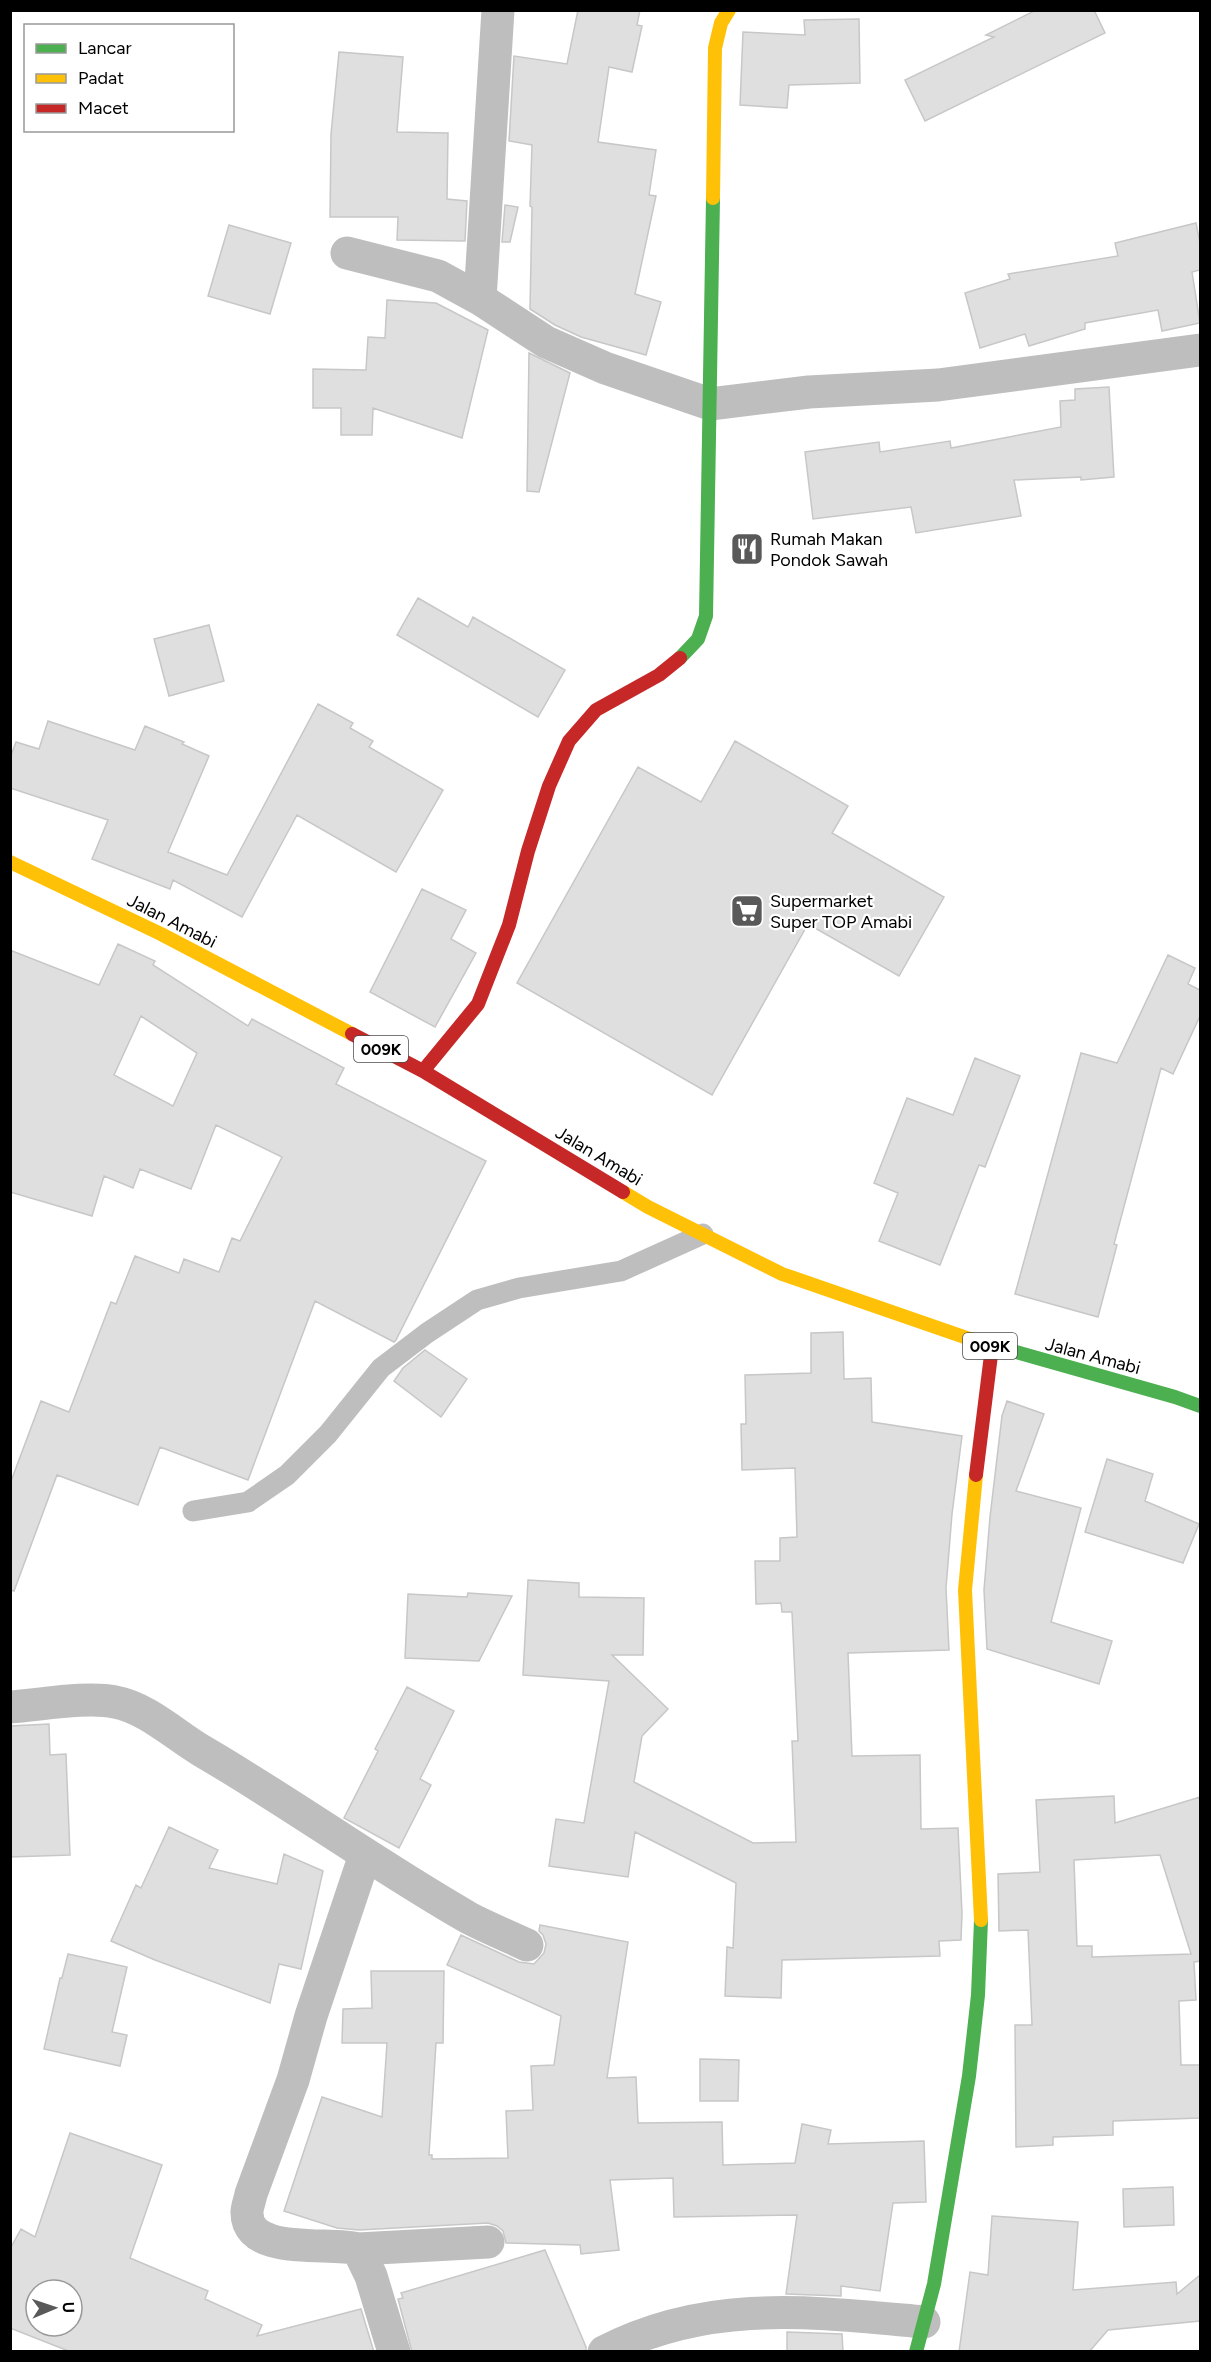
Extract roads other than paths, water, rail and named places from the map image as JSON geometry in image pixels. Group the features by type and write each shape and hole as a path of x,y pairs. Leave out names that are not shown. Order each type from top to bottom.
{"street":[{"path":"480,299 498,10"},
{"path":"423,1071 478,1004 509,925 528,851 549,786 569,741 596,710 659,675 686,654 698,639 706,616 716,48 717,32 724,15 729,10"},
{"path":"347,253 438,276 480,299 546,342 605,368 710,404 809,392 938,385 1200,350"},
{"name":"Jalan Amabi","path":"10,862 161,934 423,1071 648,1207 782,1274 992,1347 1175,1397 1200,1406"},
{"path":"604,2352 656,2328 742,2312 797,2312 920,2337 938,2261 969,2076 978,1995 981,1913 965,1590 971,1515 992,1347"},
{"path":"10,1707 91,1700 115,1701 136,1709 256,1783 364,1855 471,1919 527,1945"},
{"path":"364,1855 311,2016 293,2080 251,2194 247,2213 250,2226 256,2234 267,2241 346,2246 358,2249 488,2242"},
{"path":"358,2249 371,2276 394,2352"}],"lane":[{"path":"194,1511 248,1502 287,1475 328,1434 381,1368 426,1333 477,1300 519,1288 621,1271 703,1234"}],"place":[{"name":"Rumah Makan Pondok Sawah","path":"747,549"},
{"name":"Supermarket Super TOP Amabi","path":"747,911"}]}
